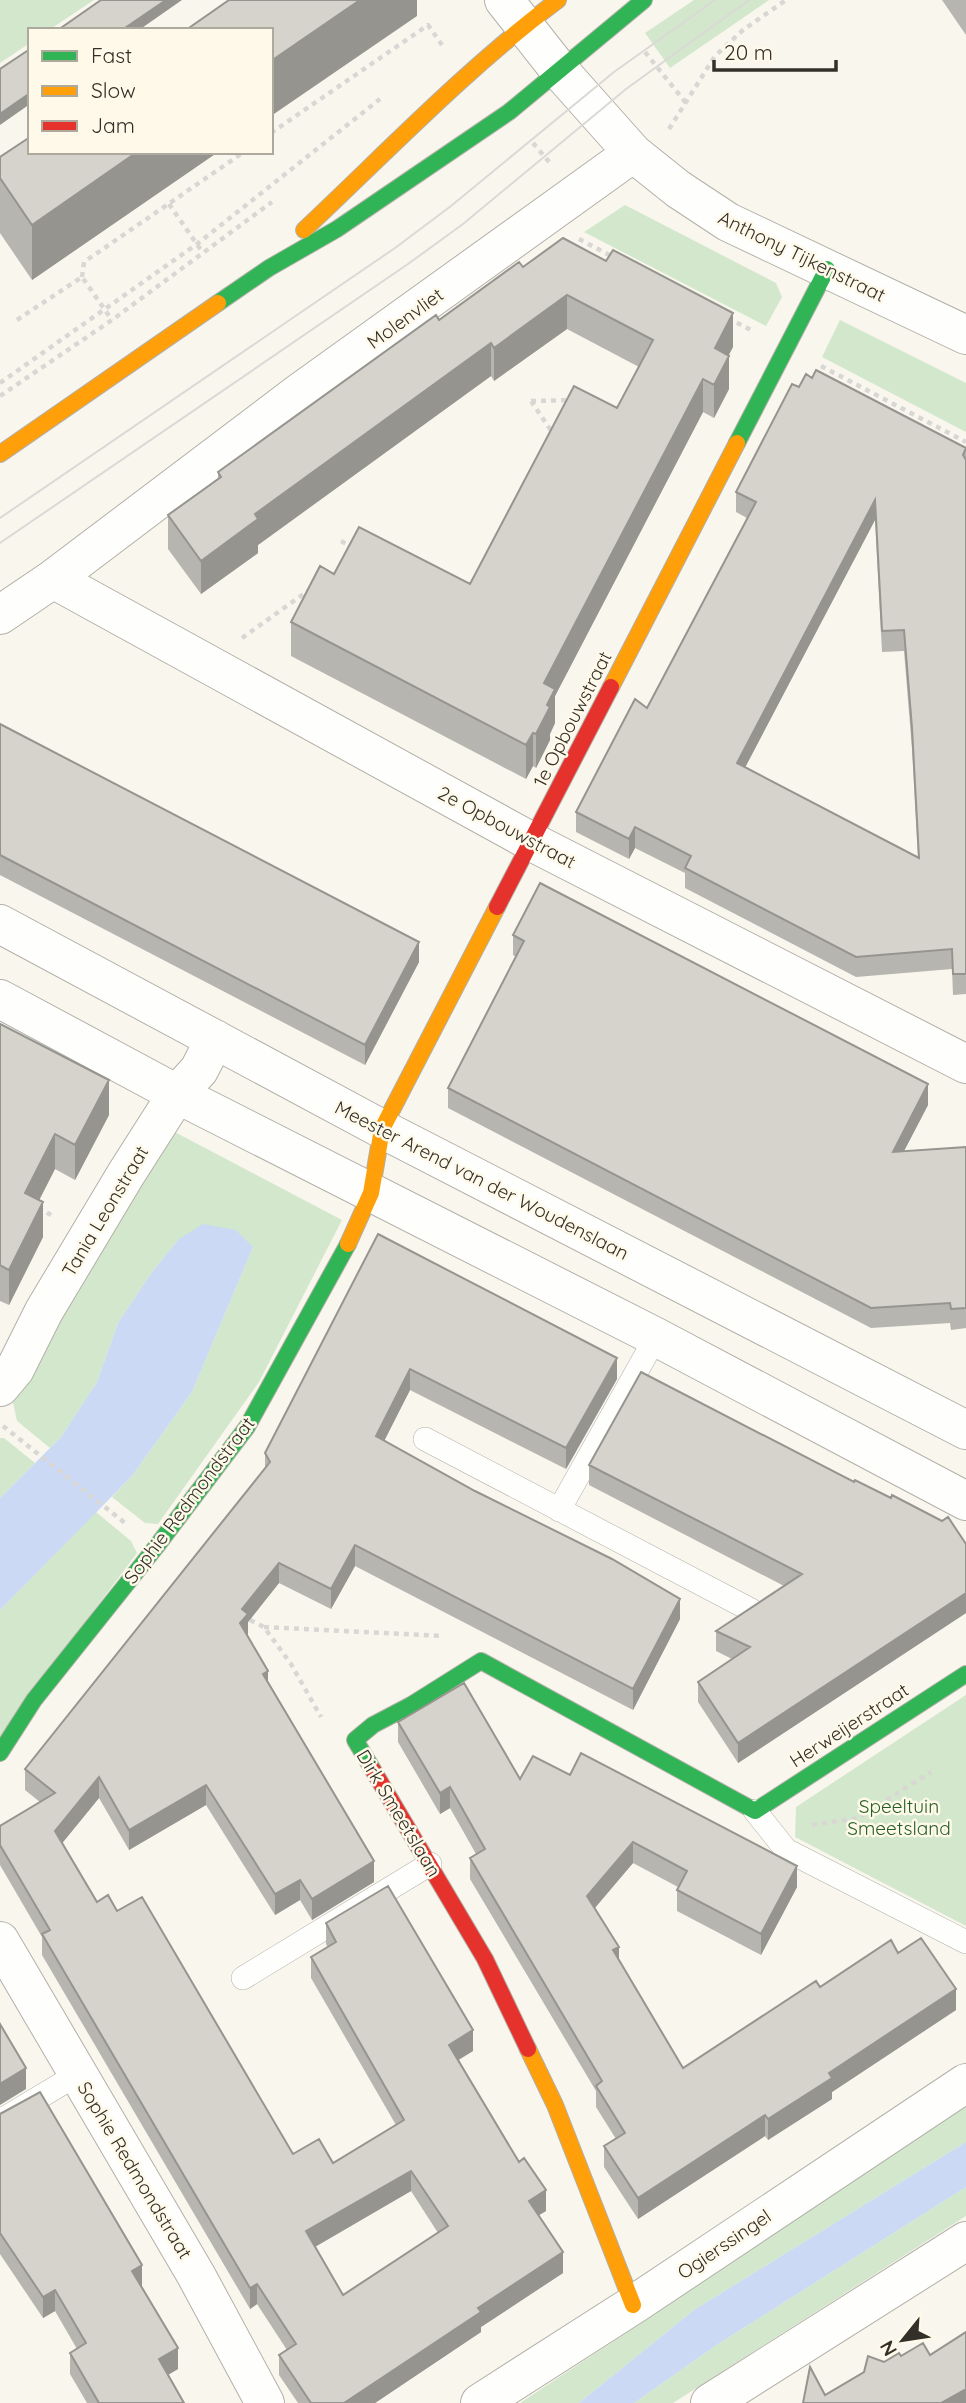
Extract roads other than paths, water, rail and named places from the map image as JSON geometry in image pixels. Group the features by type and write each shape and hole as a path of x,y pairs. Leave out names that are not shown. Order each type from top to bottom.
{"street":[{"path":"269,268 514,13 558,0"},
{"path":"0,454 269,268 349,221 509,112 644,0"},
{"path":"514,13 560,71"},
{"name":"Anthony Tijkenstraat","path":"560,71 633,153 678,189 728,222 966,335"},
{"name":"Molenvliet","path":"0,615 299,393 633,153"},
{"name":"1e Opbouwstraat","path":"371,1193 382,1129 828,270"},
{"name":"2e Opbouwstraat","path":"52,579 532,842 966,1064"},
{"name":"Meester Arend van der Woudenslaan","path":"0,924 382,1129 966,1430"},
{"path":"0,999 177,1094 656,1337 966,1501"},
{"name":"Tania Leonstraat","path":"0,1387 15,1369 44,1311 90,1234 177,1094 199,1070 215,1039"},
{"name":"Sophie Redmondstraat","path":"0,1753 34,1700 247,1427 345,1250 371,1193"},
{"name":"Dirk Smeetslaan","path":"633,2305 555,2105 485,1959 355,1740 373,1725 411,1705 481,1661 755,1811"},
{"name":"Herweijerstraat","path":"755,1811 966,1674"},
{"name":"Sophie Redmondstraat","path":"0,1941 196,2275 265,2403"},
{"name":"Ogierssingel","path":"480,2403 633,2305 966,2083"},
{"path":"710,2403 966,2241"}],"lane":[{"path":"559,1510 656,1337"},
{"path":"425,1439 751,1610"},
{"path":"755,1811 786,1850 966,1942"},
{"path":"243,1978 430,1864"},
{"path":"0,2121 78,2074"}],"water":[{"path":"203,1224 236,1230 253,1247 192,1392 132,1476 0,1610 0,1498 61,1437 97,1382 118,1323 152,1272 179,1239"},
{"path":"966,2142 966,2187 715,2346 634,2403 579,2403 694,2310"}],"tram line":[{"path":"0,518 395,248 451,206 614,72 715,0"},
{"path":"0,543 408,264 463,224 626,89 749,0"}],"park label":[{"name":"Speeltuin Smeetsland","path":"899,1817"}]}
